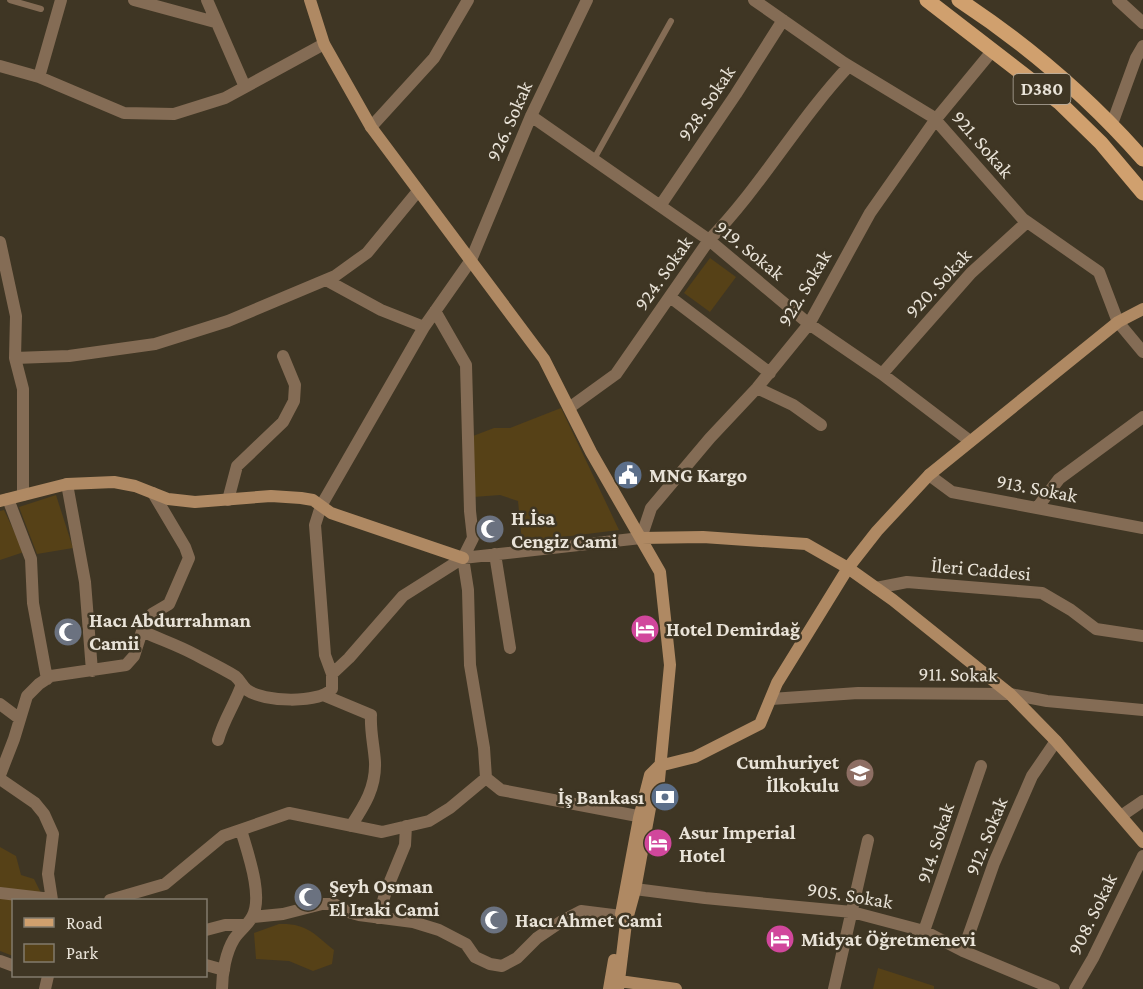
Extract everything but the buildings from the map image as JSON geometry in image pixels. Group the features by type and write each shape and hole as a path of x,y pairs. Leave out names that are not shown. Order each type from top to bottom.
{"main road":[{"name":"D380","path":"927,0 1059,102 1101,143 1143,193"},
{"name":"D380","path":"959,0 1044,64 1112,124 1143,159"}],"street":[{"path":"39,77 61,0"},
{"path":"134,0 215,22"},
{"path":"207,0 245,87"},
{"path":"310,0 324,44 371,127 544,359 660,572 670,665 658,780 643,818 614,985"},
{"path":"371,127 434,58 468,0"},
{"name":"926. Sokak","path":"332,674 325,655 315,525 321,506 424,327 471,260 531,116 587,0"},
{"name":"921. Sokak","path":"754,0 849,66 936,120 1027,222 1099,272 1118,322 1143,352"},
{"path":"1118,0 1143,23"},
{"name":"928. Sokak","path":"660,206 783,20"},
{"path":"0,66 39,77 124,113 174,114 225,98 324,44"},
{"path":"1112,124 1136,58 1143,46"},
{"name":"922. Sokak","path":"640,538 651,508 710,438 757,388 809,324 870,213 936,120 993,50"},
{"name":"924. Sokak","path":"569,408 616,374 709,240 727,222 786,142 849,66"},
{"name":"919. Sokak","path":"531,116 709,240 809,324 882,374 970,441"},
{"path":"15,358 69,356 155,344 228,321 326,280 367,253 418,191"},
{"name":"920. Sokak","path":"882,374 971,273 1027,222"},
{"path":"0,242 16,316 15,358 23,389 22,495"},
{"path":"326,280 381,310 424,327"},
{"path":"670,297 770,372"},
{"path":"659,766 694,757 760,724 777,683 848,568 877,531 929,475 1118,322 1143,309"},
{"path":"142,631 193,653 237,677 247,690 276,699 316,698 332,689 332,674 350,658 404,596 463,558 473,538 469,500 466,365 435,311"},
{"path":"228,500 237,466 283,422 294,401 295,385 283,356"},
{"path":"757,388 793,405 821,425"},
{"path":"1037,508 1059,479 1143,417"},
{"name":"913. Sokak","path":"929,475 952,492 1143,528"},
{"path":"47,679 33,603 31,559 4,500 67,484 114,482 135,486 168,499 195,502 271,496 313,500 331,513 463,558 640,538 703,537 806,544 848,568 876,588 1010,694 1056,741 1143,842"},
{"path":"67,484 85,582 92,671"},
{"path":"52,899 48,874 53,834 44,814 35,802 0,777 27,696 51,676 126,665 134,656 142,631 152,614 169,604 189,558 185,547 153,493"},
{"path":"495,555 510,648"},
{"path":"463,558 468,590 470,665 484,748 486,778 501,790 643,818"},
{"name":"İleri Caddesi","path":"876,588 907,582 1042,593 1071,610 1096,629 1143,636"},
{"path":"218,740 225,718 242,684"},
{"name":"911. Sokak","path":"771,699 858,693 1010,694 1047,701 1143,709"},
{"path":"323,695 371,715 375,763 373,788 367,802 351,826"},
{"path":"0,704 20,719"},
{"name":"912. Sokak","path":"963,951 994,863 1032,776 1056,741"},
{"name":"914. Sokak","path":"924,932 981,766"},
{"path":"113,899 165,884 223,836 289,813 382,832 429,821 450,808 486,778"},
{"path":"1121,816 1143,801"},
{"path":"378,918 405,844 406,826"},
{"path":"222,989 224,970 233,940 249,921 257,898 251,864 241,830"},
{"path":"834,989 868,840"},
{"name":"908. Sokak","path":"1074,989 1093,958 1143,856"},
{"path":"614,985 621,916 631,889"},
{"name":"905. Sokak","path":"631,889 852,912 924,932 1054,989"},
{"path":"0,893 45,899"},
{"path":"207,930 322,904 334,904 348,912 413,922 440,930 466,944 475,957 490,964 502,966 517,958 537,938 581,911 621,916"},
{"path":"207,965 224,970"},
{"path":"614,985 676,989"}],"lane":[{"path":"9,0 41,9"},
{"path":"594,160 672,21"}],"green space":[{"path":"710,258 736,277 710,312 684,293"},
{"path":"561,408 619,530 522,542 518,501 500,495 473,497 473,436 494,428 510,428"},
{"path":"56,495 73,548 37,554 19,507"},
{"path":"4,510 24,552 0,560 0,511"},
{"path":"0,847 16,856 21,875 34,879 42,895 0,887"},
{"path":"0,898 12,900 12,956 0,951"},
{"path":"279,924 297,925 315,934 334,950 332,964 313,971 289,961 256,959 254,933"},
{"path":"878,968 934,986 934,989 873,989"}],"place":[{"name":"MNG Kargo","path":"628,475"},
{"name":"H.İsa Cengiz Cami","path":"490,529"},
{"name":"Hotel Demirdağ","path":"645,629"},
{"name":"Hacı Abdurrahman Camii","path":"68,632"},
{"name":"Cumhuriyet İlkokulu","path":"860,773"},
{"name":"İş Bankası","path":"665,797"},
{"name":"Asur Imperial Hotel","path":"658,843"},
{"name":"Şeyh Osman El Iraki Cami","path":"308,897"},
{"name":"Hacı Ahmet Cami","path":"494,920"},
{"name":"Midyat Öğretmenevi","path":"780,939"}]}
